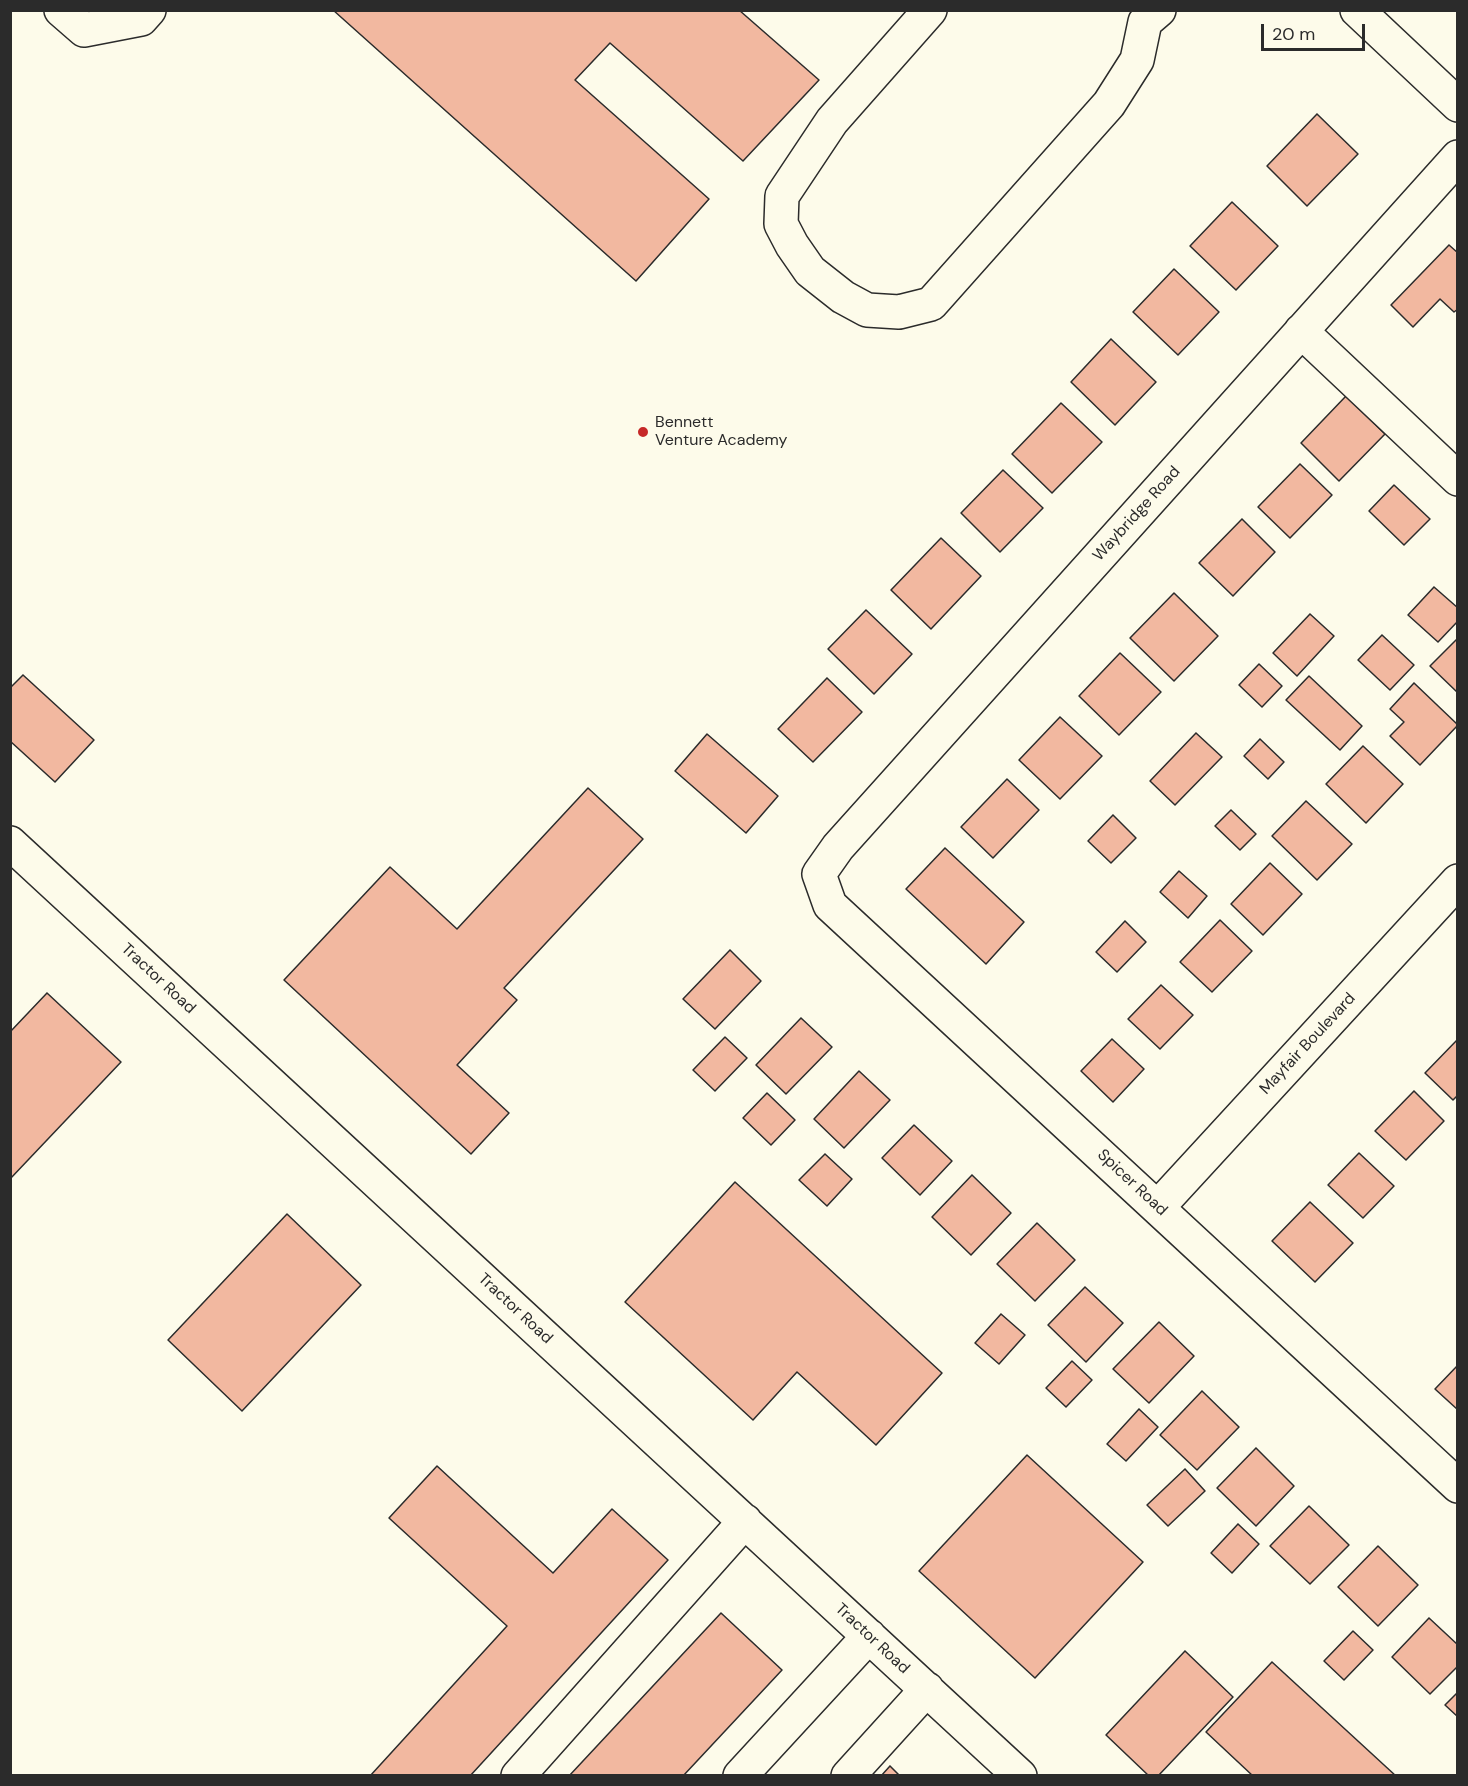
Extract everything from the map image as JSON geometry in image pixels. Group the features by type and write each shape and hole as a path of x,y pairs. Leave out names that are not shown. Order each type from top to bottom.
{"street":[{"path":"61,10 84,30 141,19 149,10"},
{"path":"930,10 832,121 782,196 781,224 810,271 843,297 867,310 899,312 931,304 1109,104 1137,60 1142,14"},
{"path":"1358,10 1458,105"},
{"name":"Waybridge Road","path":"819,874 838,847 1458,157"},
{"path":"1301,331 1458,479"},
{"name":"Tractor Road","path":"10,843 1020,1776"},
{"name":"Spicer Road","path":"819,874 830,904 1458,1486"},
{"name":"Mayfair Boulevard","path":"1158,1207 1458,881"},
{"path":"518,1776 745,1521"},
{"path":"740,1776 869,1636"},
{"path":"848,1776 927,1689"}],"building":[{"path":"333,10 739,10 819,80 743,161 610,43 575,80 709,199 636,281"},
{"path":"1317,114 1358,154 1307,206 1267,166"},
{"path":"1232,202 1278,246 1236,290 1190,246"},
{"path":"1449,245 1458,253 1458,309 1454,312 1440,299 1413,327 1391,305"},
{"path":"1174,269 1219,312 1178,355 1133,312"},
{"path":"1111,339 1156,382 1115,425 1071,382"},
{"path":"1346,396 1385,434 1339,481 1301,443"},
{"path":"1061,403 1102,442 1052,493 1012,454"},
{"path":"1300,464 1332,495 1290,538 1258,507"},
{"path":"1003,470 1043,508 1000,552 961,513"},
{"path":"1394,485 1430,519 1404,545 1369,511"},
{"path":"1242,519 1275,552 1233,596 1199,563"},
{"path":"941,538 981,576 931,629 891,590"},
{"path":"1434,587 1458,608 1458,621 1438,642 1408,615"},
{"path":"1174,593 1218,636 1174,681 1130,638"},
{"path":"866,610 912,654 874,694 828,649"},
{"path":"1310,614 1334,636 1297,676 1273,653"},
{"path":"1382,635 1414,665 1390,690 1358,660"},
{"path":"1458,638 1458,693 1430,666"},
{"path":"1120,653 1161,692 1119,735 1079,696"},
{"path":"1259,664 1282,686 1262,707 1239,685"},
{"path":"23,675 94,740 55,782 10,741 10,688"},
{"path":"1309,676 1362,726 1340,750 1286,700"},
{"path":"827,678 862,712 813,762 778,729"},
{"path":"1414,683 1458,725 1420,765 1390,736 1404,722 1390,709"},
{"path":"1060,717 1102,756 1060,799 1019,760"},
{"path":"1196,733 1222,757 1175,805 1150,781"},
{"path":"707,734 778,796 746,833 675,771"},
{"path":"1260,739 1284,762 1268,779 1244,756"},
{"path":"1363,746 1403,784 1366,823 1326,784"},
{"path":"1007,779 1039,810 993,858 961,827"},
{"path":"588,788 643,839 504,988 517,1000 457,1065 509,1113 471,1154 284,980 390,867 457,929"},
{"path":"1306,801 1352,844 1317,880 1272,836"},
{"path":"1231,810 1256,834 1240,850 1215,826"},
{"path":"1113,815 1136,838 1111,863 1088,841"},
{"path":"945,848 1024,922 986,964 906,889"},
{"path":"1270,863 1302,894 1263,935 1231,904"},
{"path":"1179,871 1207,896 1188,918 1160,892"},
{"path":"1220,920 1252,951 1212,992 1180,962"},
{"path":"1125,921 1146,942 1117,972 1096,952"},
{"path":"730,950 761,981 715,1029 683,999"},
{"path":"1161,985 1193,1015 1160,1049 1128,1019"},
{"path":"47,993 121,1062 10,1179 10,1032"},
{"path":"801,1018 832,1047 786,1094 756,1065"},
{"path":"725,1037 747,1058 715,1091 693,1070"},
{"path":"1112,1039 1144,1069 1113,1102 1081,1071"},
{"path":"1458,1039 1458,1095 1453,1100 1425,1073"},
{"path":"859,1071 890,1100 844,1148 814,1119"},
{"path":"1414,1091 1444,1121 1406,1160 1375,1131"},
{"path":"767,1093 795,1120 771,1145 743,1118"},
{"path":"914,1125 952,1161 920,1195 882,1158"},
{"path":"1359,1153 1394,1186 1363,1218 1328,1185"},
{"path":"825,1154 852,1179 827,1206 799,1180"},
{"path":"972,1175 1011,1213 971,1255 932,1217"},
{"path":"735,1182 942,1373 876,1445 797,1372 753,1420 625,1302"},
{"path":"1310,1202 1353,1243 1315,1282 1272,1241"},
{"path":"287,1214 361,1285 242,1411 168,1340"},
{"path":"1037,1223 1075,1260 1035,1301 997,1264"},
{"path":"1085,1287 1123,1323 1086,1362 1048,1325"},
{"path":"1001,1314 1025,1335 999,1364 975,1343"},
{"path":"1159,1322 1194,1356 1149,1403 1113,1369"},
{"path":"1072,1361 1092,1380 1066,1407 1046,1388"},
{"path":"1458,1365 1458,1410 1435,1389"},
{"path":"1202,1391 1239,1427 1197,1470 1160,1435"},
{"path":"1139,1409 1158,1427 1126,1461 1107,1444"},
{"path":"1256,1448 1294,1486 1256,1526 1217,1488"},
{"path":"1027,1455 1143,1562 1035,1678 919,1571"},
{"path":"437,1466 553,1573 612,1509 668,1560 470,1776 370,1776 507,1626 389,1518"},
{"path":"1185,1469 1205,1491 1168,1526 1147,1505"},
{"path":"1309,1506 1349,1545 1310,1584 1270,1546"},
{"path":"1238,1524 1259,1544 1232,1573 1211,1553"},
{"path":"1378,1546 1418,1585 1378,1626 1338,1587"},
{"path":"721,1613 782,1670 683,1776 569,1776"},
{"path":"1429,1618 1458,1645 1458,1666 1430,1694 1392,1657"},
{"path":"1353,1631 1373,1650 1344,1680 1324,1661"},
{"path":"1185,1651 1233,1697 1158,1776 1149,1776 1106,1735"},
{"path":"1272,1662 1396,1776 1253,1776 1206,1732"},
{"path":"1458,1692 1458,1717 1445,1705"},
{"path":"890,1766 900,1776 881,1776"}],"place":[{"name":"Bennett Venture Academy","path":"643,432"}]}
